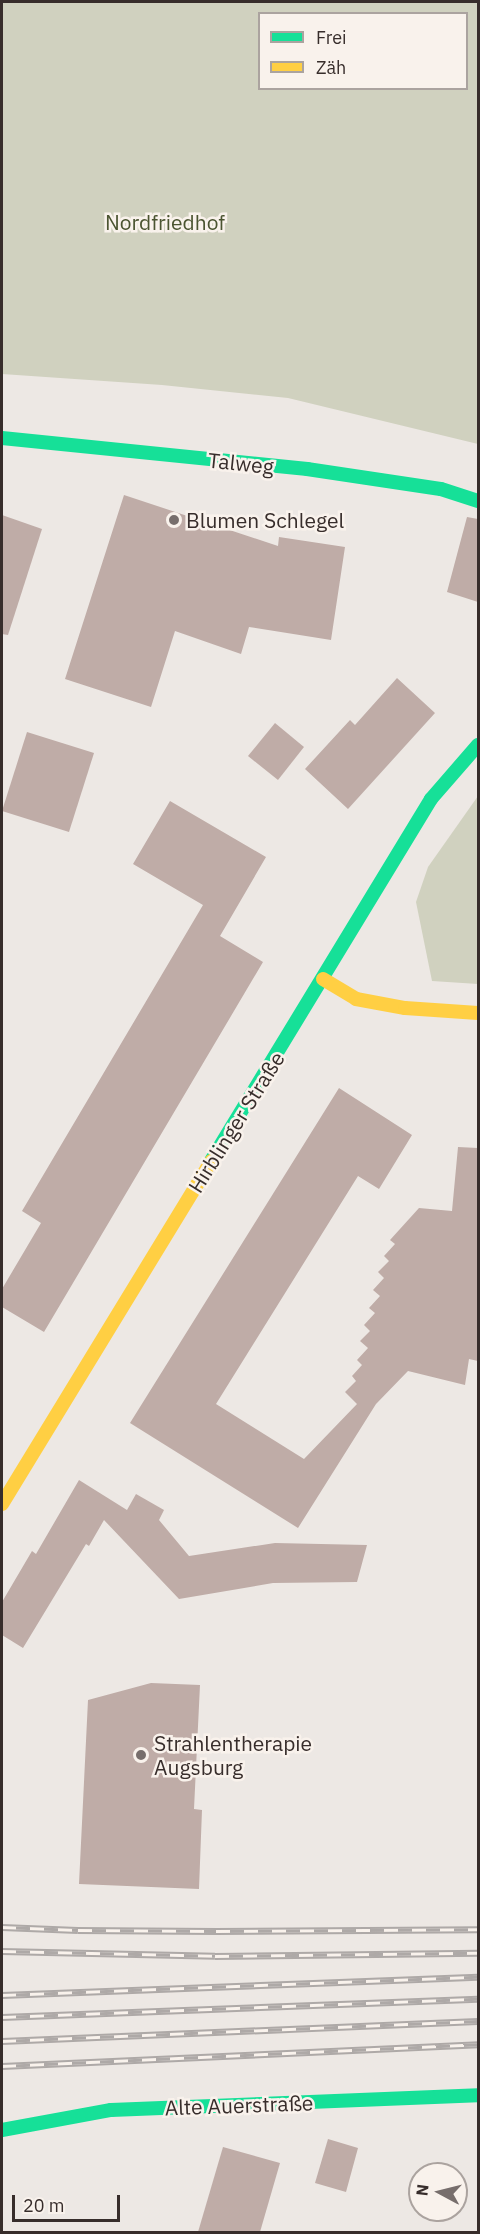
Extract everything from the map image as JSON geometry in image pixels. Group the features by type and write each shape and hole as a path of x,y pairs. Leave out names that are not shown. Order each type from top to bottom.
{"street":[{"name":"Talweg","path":"2,438 307,469 441,489 478,501"},
{"name":"Hirblinger Straße","path":"2,1504 323,979 370,896 431,799 478,745"},
{"path":"323,979 356,999 405,1008 478,1013"},
{"name":"Alte Auerstraße","path":"2,2130 111,2110 478,2095"}],"green space":[{"name":"Nordfriedhof","path":"2,2 478,2 478,444 288,398 162,385 2,374"},
{"path":"478,796 478,984 432,981 416,902 428,867"}],"building":[{"path":"124,495 278,546 279,537 345,547 331,640 249,627 241,654 175,631 151,707 65,679"},
{"path":"2,515 42,529 8,635 2,634"},
{"path":"467,517 478,519 478,602 447,592"},
{"path":"397,678 435,713 348,809 305,769 350,720 355,725"},
{"path":"275,723 304,747 278,780 248,756"},
{"path":"27,732 94,753 69,832 2,811"},
{"path":"170,801 266,857 220,936 263,962 44,1332 2,1307 2,1289 41,1223 22,1211 203,905 133,864"},
{"path":"339,1088 412,1135 379,1189 358,1176 216,1404 304,1459 357,1404 345,1392 356,1381 352,1376 362,1365 357,1360 368,1348 360,1341 370,1331 364,1325 375,1313 369,1308 380,1296 373,1290 384,1278 378,1272 389,1261 384,1256 395,1244 390,1240 419,1208 452,1211 458,1147 478,1148 478,1361 469,1359 465,1385 408,1371 376,1404 298,1528 130,1423"},
{"path":"79,1480 127,1510 136,1494 164,1510 159,1520 189,1556 275,1543 367,1545 357,1582 273,1583 179,1599 104,1520 89,1546 86,1544 23,1648 2,1635 2,1602 32,1551 36,1554"},
{"name":"Strahlentherapie Augsburg","path":"151,1683 200,1685 194,1809 202,1810 199,1889 79,1884 88,1700"},
{"path":"328,2139 358,2148 346,2192 315,2183"},
{"path":"223,2147 280,2163 260,2232 198,2232"}],"railway":[{"path":"2,1927 216,1931 478,1929"},
{"path":"2,1951 215,1956 478,1953"},
{"path":"2,1995 478,1977"},
{"path":"2,2017 478,1999"},
{"path":"2,2041 478,2021"},
{"path":"2,2066 478,2044"}],"traffic: fast":[{"path":"2,438 307,469 441,489 478,501"},
{"path":"211,1161 431,799 478,745"},
{"path":"2,2130 111,2110 478,2095"}],"traffic: slow":[{"path":"323,979 356,999 405,1008 478,1013"},
{"path":"2,1504 211,1161"}],"place":[{"name":"Blumen Schlegel","path":"174,520"},
{"name":"Strahlentherapie Augsburg","path":"141,1755"}]}
